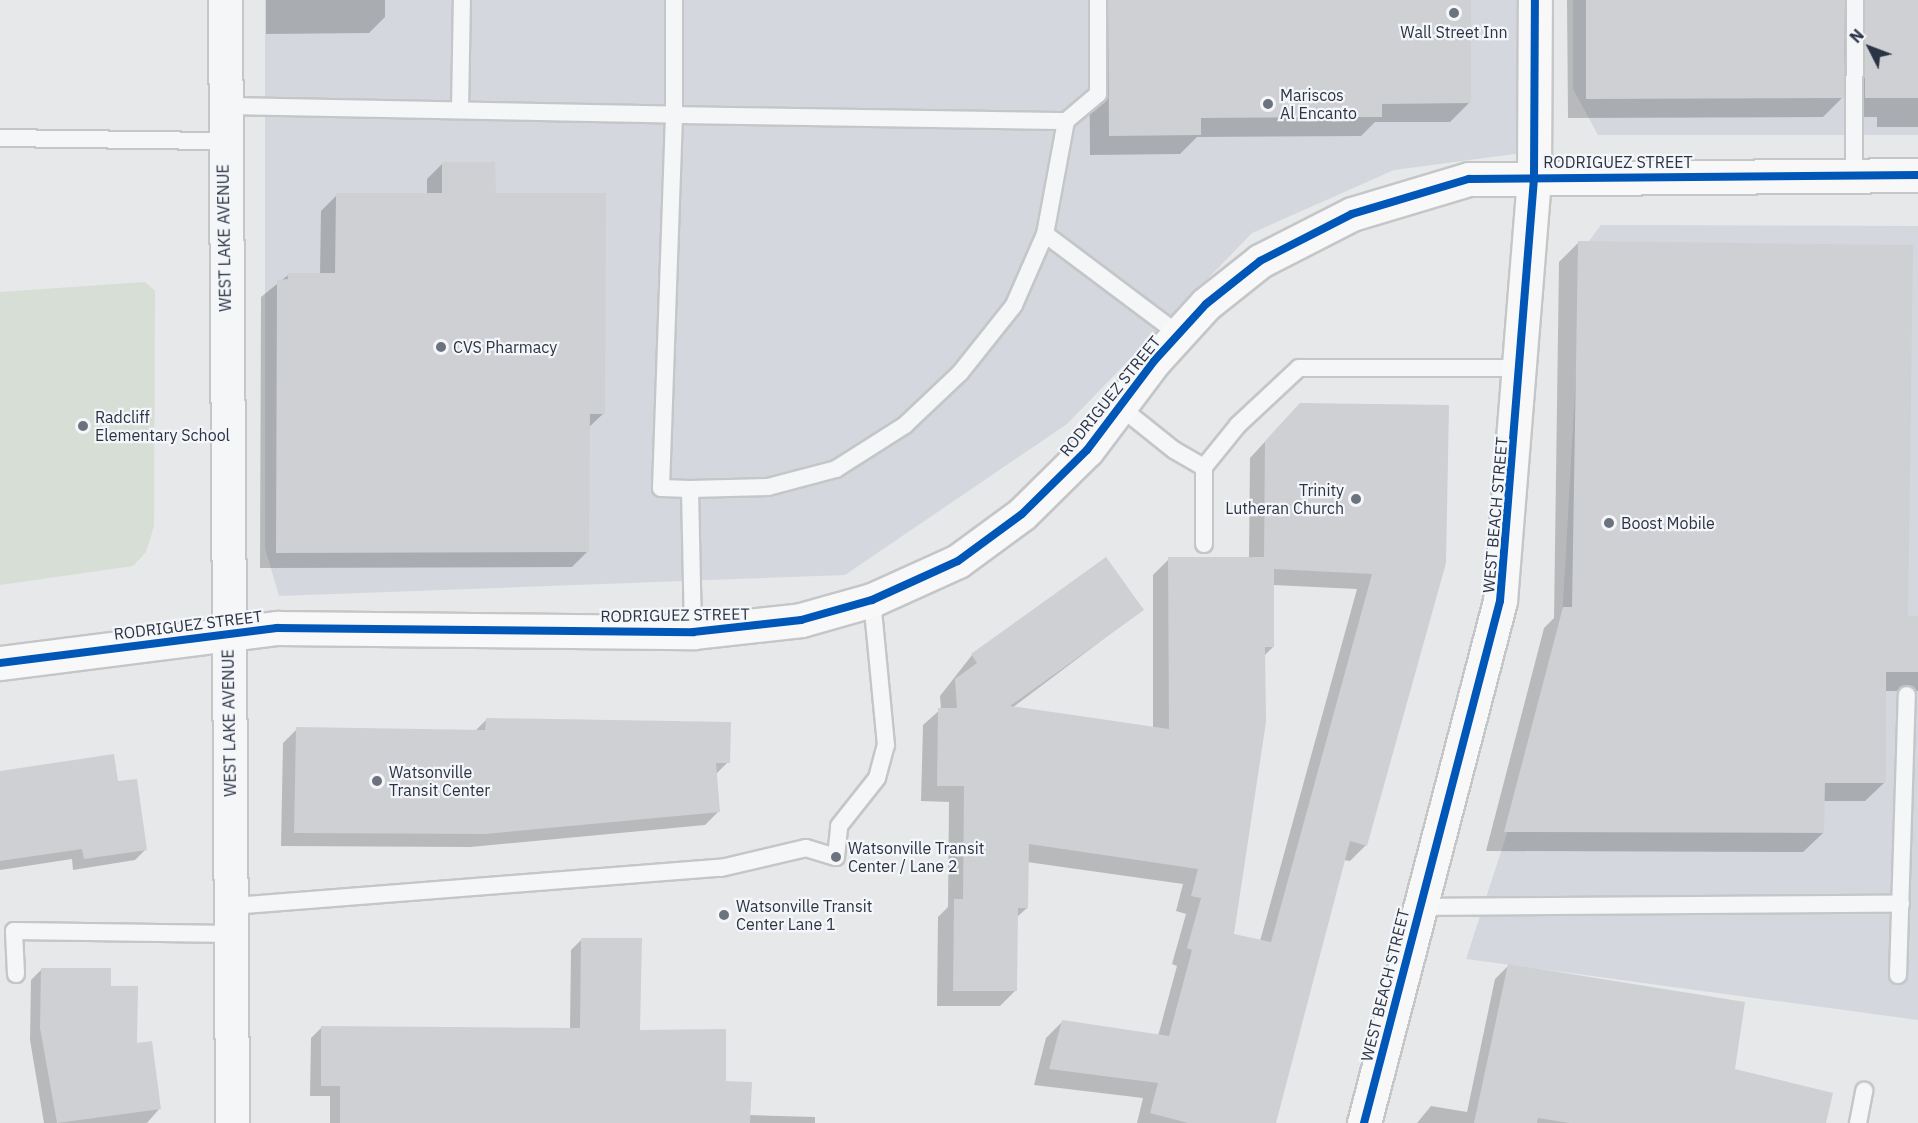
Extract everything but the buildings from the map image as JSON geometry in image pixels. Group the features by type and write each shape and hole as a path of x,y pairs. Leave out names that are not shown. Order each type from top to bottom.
{"street":[{"name":"WEST LAKE AVENUE","path":"225,0 223,141 227,632 233,920 232,1123"},
{"name":"WEST BEACH STREET","path":"1364,1123 1418,907 1487,667 1500,601 1534,175 1535,0"},
{"name":"RODRIGUEZ STREET","path":"0,663 227,632 693,632 801,620 872,600 958,561 1022,514 1087,450 1119,406 1178,334 1260,261 1352,214 1469,179 1534,175 1918,175"}],"lane":[{"path":"460,110 462,0"},
{"path":"674,0 674,115 661,488 690,489 768,487 836,469 905,425 960,373 1014,305 1045,234 1066,121 1098,94 1098,0"},
{"path":"1854,174 1855,0"},
{"path":"224,106 1066,121"},
{"path":"0,138 223,141"},
{"path":"1045,234 1178,334"},
{"path":"1204,544 1204,467 1238,425 1299,368 1520,368"},
{"path":"1119,406 1174,450 1204,467"},
{"path":"690,489 693,632"},
{"path":"16,974 14,931 233,920 721,868 806,848 836,857 839,826 876,778 886,745 872,600"},
{"path":"1899,975 1907,695"},
{"path":"1418,907 1901,904"},
{"path":"1858,1123 1864,1091"}],"shaded area":[{"path":"265,0 1527,0 1529,152 1394,170 1252,233 1067,424 845,575 279,596 265,548"},
{"path":"1573,0 1918,0 1918,135 1598,135 1573,89"},
{"path":"1601,225 1918,226 1918,1020 1466,959 1559,674 1583,249"},
{"name":"Radcliff Elementary School","path":"145,282 155,291 154,526 146,552 133,566 0,585 0,292"}],"cycle path":[{"path":"1364,1123 1500,601 1534,175 1535,0"},
{"path":"0,663 277,628 693,632 801,620 872,600 958,561 1022,514 1087,450 1154,361 1206,304 1260,261 1352,214 1469,179 1918,175"}],"place":[{"name":"Wall Street Inn","path":"1454,13"},
{"name":"Mariscos Al Encanto","path":"1268,104"},
{"name":"CVS Pharmacy","path":"441,347"},
{"name":"Radcliff Elementary School","path":"83,426"},
{"name":"Trinity Lutheran Church","path":"1356,499"},
{"name":"Boost Mobile","path":"1609,523"},
{"name":"Watsonville Transit Center","path":"377,781"},
{"name":"Watsonville Transit Center / Lane 2","path":"836,857"},
{"name":"Watsonville Transit Center Lane 1","path":"724,915"}]}
